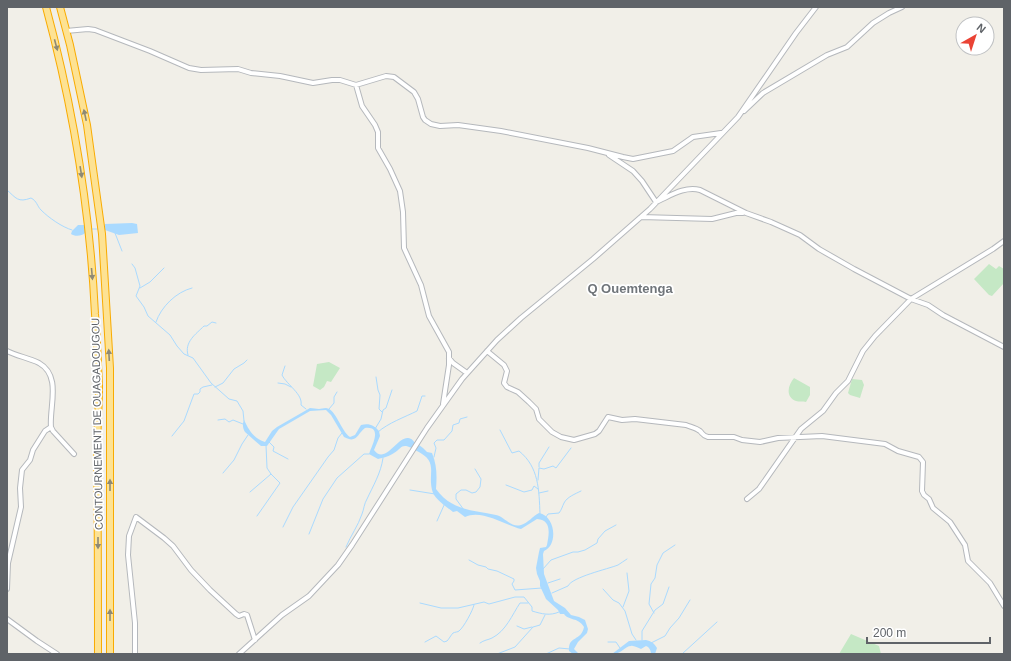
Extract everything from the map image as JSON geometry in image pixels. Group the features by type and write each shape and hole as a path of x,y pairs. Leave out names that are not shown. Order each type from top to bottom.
{"highway":[{"name":"CONTOURNEMENT DE OUAGADOUGOU","path":"46,7 58,52 71,115 89,235 99,386 97,451 98,654"},
{"name":"CONTOURNEMENT DE OUAGADOUGOU","path":"60,7 87,125 102,234 110,368 110,654"}],"street":[{"path":"738,117 816,7"},
{"path":"239,654 282,615 309,596 338,565 443,404 467,373 521,318 593,259 641,217 763,93 827,55 847,47 889,13 902,7"},
{"path":"66,31 88,29 96,30 189,68 208,71 238,70 280,76 308,83 336,80 356,85 386,76 394,77 414,92 425,120 436,125 458,125 501,131 566,143 633,159 673,151 693,137 722,133"},
{"path":"356,85 362,106 378,132 378,148 398,185 403,212 404,248 421,285 430,316 449,352 443,404"},
{"path":"606,153 633,171 642,181 656,202"},
{"path":"656,202 683,190 700,190 746,213 800,235 819,249 910,299 928,305 943,315 1004,347"},
{"path":"641,217 712,219 736,213 746,213"},
{"path":"747,499 759,489 801,429 823,411 848,381 863,351 875,336 910,299 1004,241"},
{"path":"7,350 15,355 39,363 48,372 51,378 53,393 51,428 74,454"},
{"path":"487,352 504,365 507,371 504,383 507,387 518,392 529,402 536,409 539,419 552,432 561,437 574,440 595,434 610,417 622,420 635,419 686,425 700,431 704,436 708,437 734,437 742,440 760,442 778,438 822,436 885,444 898,451 919,457 923,462 922,490 924,495 929,500 933,508 950,522 965,545 968,561 990,583 1004,606"},
{"path":"449,357 453,363 467,373"},
{"path":"7,589 8,563 21,507 20,488 22,470 30,460 33,450 45,431 51,428"},
{"path":"135,654 135,623 128,555 129,536 136,517 173,546 191,570 236,614 239,616 244,614 247,615 255,640"},
{"path":"7,619 26,634 57,654"}],"green space":[{"path":"989,264 996,269 999,266 1004,269 1004,283 992,296 989,295 974,279"},
{"path":"329,362 340,368 331,382 327,381 324,387 320,390 313,386 317,364"},
{"path":"794,378 810,387 810,395 806,402 796,401 790,397 789,387"},
{"path":"852,379 862,380 864,385 860,398 848,393"},
{"path":"851,634 879,646 881,654 839,654"}],"water":[{"path":"105,224 137,224 138,233 119,235 105,230"},
{"path":"78,225 85,225 85,233 74,236 71,234 72,231"},
{"path":"310,408 330,409 350,437 355,435 361,425 369,424 375,427 379,431 380,436 374,450 378,454 387,453 404,439 411,439 416,444 412,448 404,446 391,455 378,459 369,454 375,437 374,430 365,428 354,439 348,439 344,437 331,415 326,410 310,411 279,429 267,446 261,446 245,432 243,425 244,420 254,436 265,442 272,431 277,427"},
{"path":"419,445 427,452 432,453 436,471 436,489 449,502 463,508 499,516 517,526 524,524 539,513 545,515 549,520 552,525 553,538 549,548 544,551 543,554 544,574 554,601 565,608 571,615 585,620 588,629 587,633 578,642 574,649 579,654 573,654 569,651 569,646 573,640 580,635 584,627 576,620 568,618 564,614 560,614 558,610 546,599 540,586 536,568 540,548 546,547 547,545 548,528 545,522 537,519 521,529 486,516 472,515 465,517 457,511 453,512 434,496 431,486 431,468 428,459 423,454 415,450"},
{"path":"646,640 652,642 657,648 655,654 651,654 650,649 646,646 641,649 634,646 629,646 618,653 612,654 629,641"}],"waterway":[{"path":"7,190 20,200 33,199 41,210 48,216 72,230"},
{"path":"92,229 98,229"},
{"path":"115,233 122,251"},
{"path":"132,264 135,268 140,286 136,296 144,307 148,316 170,335 184,354 193,358 211,383 229,399 237,401 243,411 244,421"},
{"path":"140,288 150,282 164,268"},
{"path":"156,322 161,311 170,301 180,293 192,288"},
{"path":"188,355 187,350 189,342 194,335 204,326 207,326 212,322 216,323"},
{"path":"215,387 223,383 234,369 247,360"},
{"path":"285,366 282,375 300,397 301,405 306,409"},
{"path":"376,377 380,395 379,409 382,412"},
{"path":"278,383 291,387"},
{"path":"172,436 184,421 194,394 198,394 200,389 203,387 212,385"},
{"path":"375,429 381,419 383,410 386,408 392,390"},
{"path":"329,409 334,403 334,397 337,392"},
{"path":"378,432 392,423 417,411 422,396 425,396"},
{"path":"434,457 436,448 434,443 437,440 444,440 452,431 453,425 459,423 460,419 467,417"},
{"path":"218,420 225,419 229,422 233,420 243,424"},
{"path":"500,430 512,453 519,451 531,464 537,480 540,514"},
{"path":"283,527 293,507 334,450 338,438 342,433"},
{"path":"223,473 234,460 248,435"},
{"path":"269,442 274,447 273,451 288,459"},
{"path":"250,492 271,474 267,468 266,445"},
{"path":"539,467 539,463 549,447"},
{"path":"538,480 539,468 544,469 553,466 556,468 571,448"},
{"path":"309,534 323,499 337,478 364,454 369,454"},
{"path":"346,547 379,474 383,458"},
{"path":"464,510 456,499 456,494 461,490 466,490 472,493 476,492 480,487 481,479 475,469"},
{"path":"257,516 280,483 271,474"},
{"path":"506,485 524,492 532,490 534,486 538,489"},
{"path":"410,490 435,494"},
{"path":"539,493 548,491"},
{"path":"546,517 548,514 559,513 567,499 581,491"},
{"path":"437,521 445,503"},
{"path":"543,569 551,560 573,552 585,550 597,543 598,539 605,531 616,525"},
{"path":"654,613 649,604 651,584 655,578 657,565 663,553 675,545"},
{"path":"552,593 568,586 576,579 618,565 627,559"},
{"path":"469,560 514,579 512,584 515,590 542,588"},
{"path":"623,607 629,591 627,573"},
{"path":"548,583 560,579"},
{"path":"642,640 642,631 655,610 663,604 669,587"},
{"path":"603,589 613,600 619,603 625,611 632,634 636,640"},
{"path":"420,603 441,608 458,608 484,602 489,604 515,597 524,597 532,607 532,611 546,614 559,612"},
{"path":"651,643 665,636 679,618 690,600"},
{"path":"480,643 497,635 508,622 520,603 528,603"},
{"path":"425,642 436,636 444,642 447,641 453,633 459,631 463,626 474,605"},
{"path":"497,654 515,647 533,627 540,625 545,615"},
{"path":"682,654 717,622"},
{"path":"517,626 524,629 532,627"},
{"path":"608,642 616,642 620,648"},
{"path":"546,654 559,648 570,649"}],"district":[{"name":"Q Ouemtenga","path":"630,288"}]}
